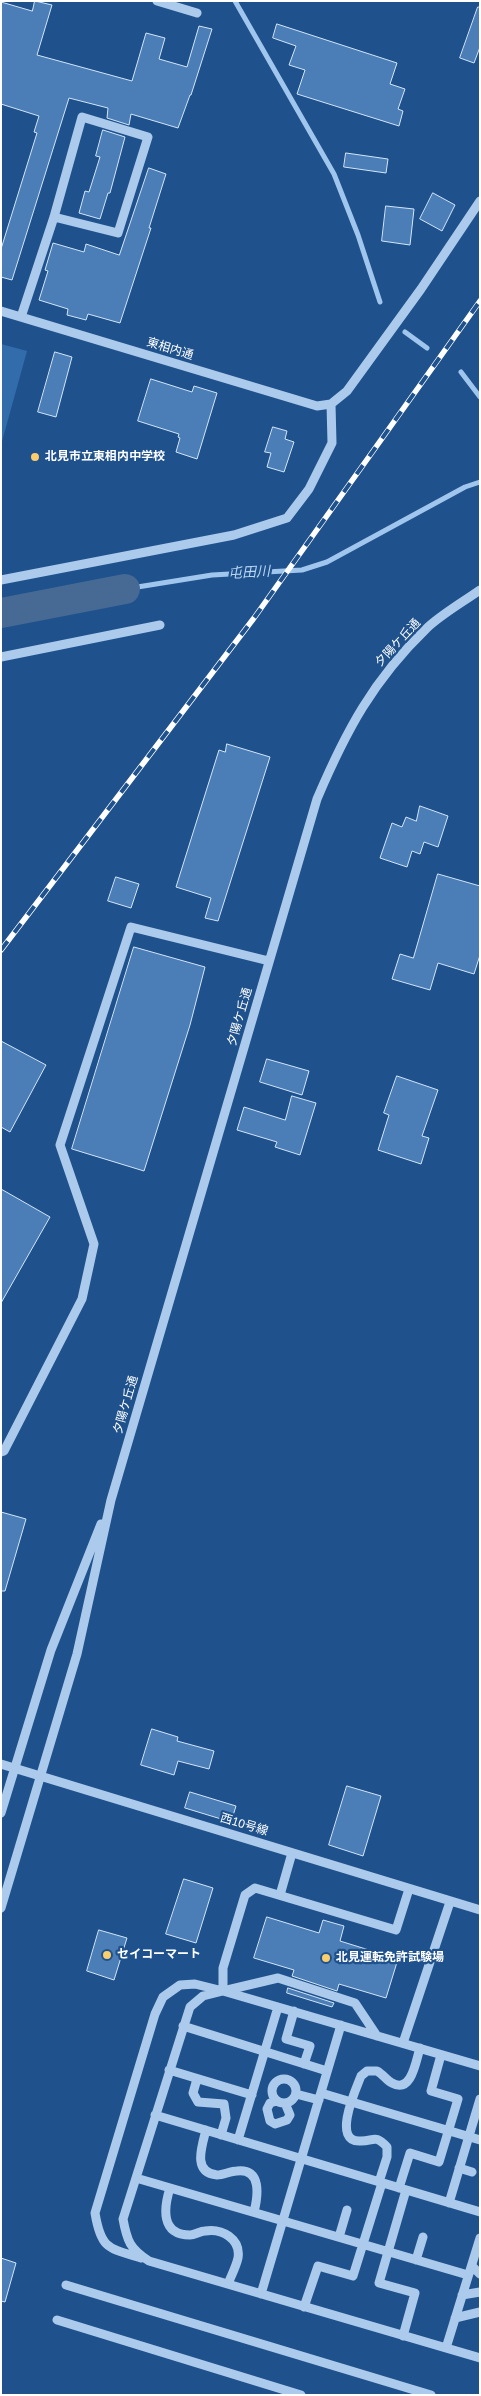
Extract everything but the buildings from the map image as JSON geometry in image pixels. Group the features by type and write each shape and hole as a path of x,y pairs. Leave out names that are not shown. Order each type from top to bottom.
{"street":[{"path":"157,1 197,14"},
{"path":"21,317 54,217 82,117 148,137 118,233 54,217"},
{"path":"1,580 234,535 287,518 309,489 332,444 331,404 347,391 416,297 480,201"},
{"name":"東相内通","path":"1,311 317,406 331,404"},
{"name":"夕陽ケ丘通","path":"1,1908 77,1654 111,1500 317,800 336,753 360,709 390,667 428,627 480,590"},
{"path":"1,657 160,625"},
{"path":"1,1452 4,1452 82,1299 94,1244 60,1145 131,927 269,961"},
{"name":"夕陽ケ丘通","path":"1,1813 51,1650 111,1500"},
{"name":"西10号線","path":"1,1764 480,1910"},
{"path":"280,1895 292,1853"},
{"path":"223,1991 223,1968 245,1895 255,1888 396,1930 409,1889"},
{"path":"403,2043 450,1902"},
{"path":"149,2261 136,2253 127,2240 123,2219 190,2007 203,1996 278,1978 355,2004 377,2036"},
{"path":"480,2066 223,1991 195,1984 180,1985 163,1997 155,2014 95,2213 99,2235 111,2249 480,2358"},
{"path":"238,2140 278,2007"},
{"path":"294,2011 286,2039 310,2046 304,2064"},
{"path":"261,2294 341,2025"},
{"path":"183,2026 327,2071"},
{"path":"304,2306 318,2266 353,2276 388,2157 387,2147 380,2140 372,2138 359,2142 352,2139 346,2132 345,2124 360,2076 367,2071 377,2071 396,2085 405,2084 412,2077 420,2048"},
{"path":"403,2336 416,2293 379,2283 403,2189 410,2153 439,2162 458,2099 431,2091 441,2055"},
{"path":"169,2070 250,2100 266,2110 270,2121 282,2124 290,2115 281,2102 273,2096 273,2089 280,2080 292,2082 296,2094"},
{"path":"197,2079 193,2093 198,2102 224,2104 226,2110 221,2135"},
{"path":"266,2110 270,2103 292,2100 296,2094"},
{"path":"296,2094 352,2102 480,2140"},
{"path":"449,2202 479,2104"},
{"path":"155,2115 480,2212"},
{"path":"206,2130 200,2153 200,2162 206,2171 216,2175 238,2170 251,2175 258,2184 259,2196 254,2212"},
{"path":"460,2168 472,2172"},
{"path":"136,2178 468,2275"},
{"path":"170,2188 164,2215 168,2225 178,2232 190,2235 206,2230 221,2232 230,2237 237,2246 238,2257 228,2284"},
{"path":"339,2237 347,2210"},
{"path":"416,2260 423,2237"},
{"path":"446,2348 479,2242"},
{"path":"472,2266 480,2274"},
{"path":"66,2285 431,2395"},
{"path":"462,2295 480,2292"},
{"path":"455,2318 480,2312"},
{"path":"57,2320 300,2395"}],"shaded area":[{"path":"1,344 27,351 1,445"}],"waterway":[{"path":"235,1 334,174 358,235 380,302"},
{"path":"405,332 427,348"},
{"path":"461,372 480,397"},
{"name":"屯田川","path":"125,589 212,575 302,570 327,562 465,487 480,482"},
{"name":"屯田川","path":"1,613 125,589"}],"railway":[{"path":"1,950 254,618 480,301"}],"place":[{"name":"北見市立東相内中学校","path":"35,457"},
{"name":"セイコーマート","path":"107,1955"},
{"name":"北見運転免許試験場","path":"326,1958"}]}
